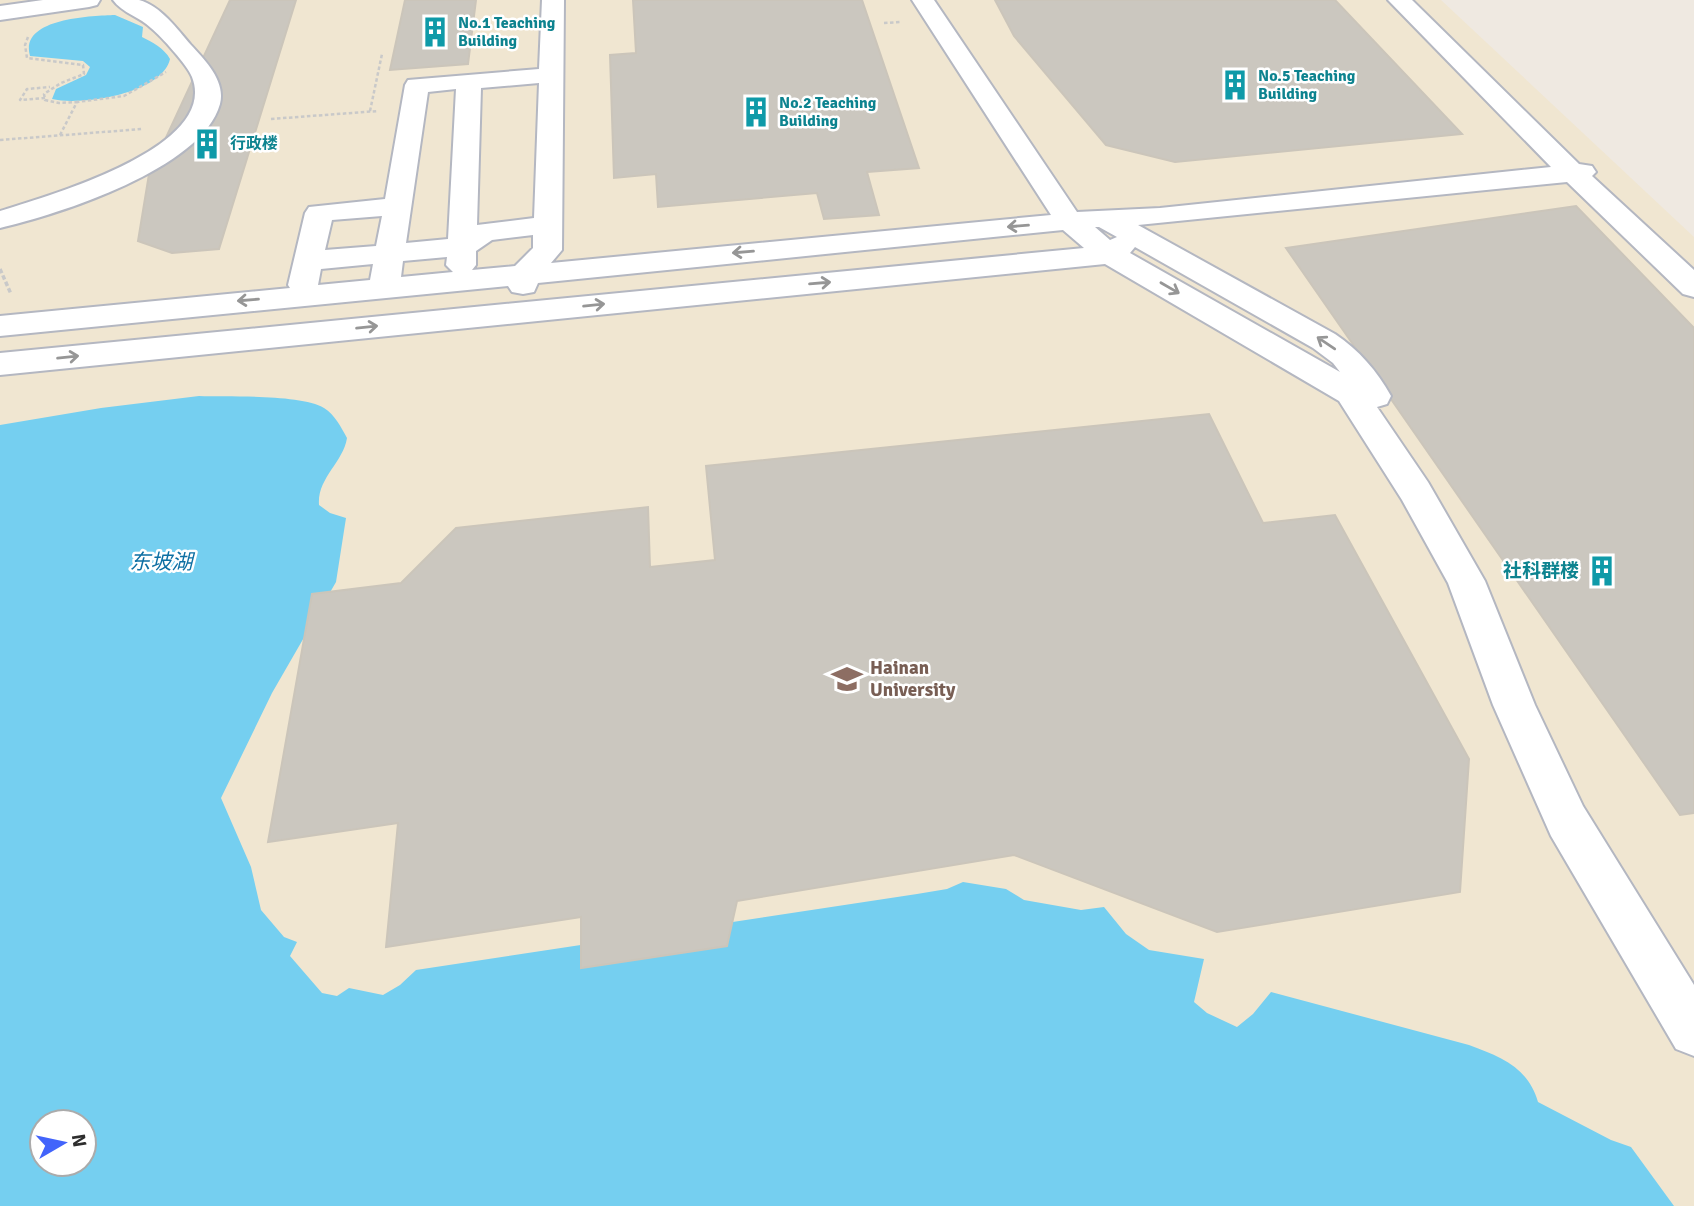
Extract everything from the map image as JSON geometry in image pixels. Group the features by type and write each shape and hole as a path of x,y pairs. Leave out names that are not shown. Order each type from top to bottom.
{"street":[{"path":"0,13 89,0"},
{"path":"0,220 142,166 183,141 207,112 209,85 186,52 159,22 124,0"},
{"path":"523,312 524,274 547,250 553,0"},
{"path":"923,0 949,43 1115,229"},
{"path":"933,0 1068,202 1115,229 1351,393 1415,491 1466,581 1514,705 1562,811 1690,1010"},
{"path":"1399,0 1694,287"},
{"path":"1409,0 1577,172 1694,276"},
{"path":"384,288 417,85 551,75"},
{"path":"461,280 469,82"},
{"path":"0,364 523,312 1115,229 1577,172"},
{"path":"321,294 302,287 319,213 397,206"},
{"path":"308,261 462,247 484,232 548,225"},
{"path":"0,326 524,274 1115,229"},
{"path":"313,333 321,294"}],"path":[{"path":"33,31 25,45 27,58 79,63 85,68 80,76 44,94 45,98"},
{"path":"55,87 27,89 20,100 45,98 50,102 77,102 111,99 136,90 165,74 186,52"},
{"path":"370,112 382,54"},
{"path":"60,135 77,102"},
{"path":"271,119 413,108"},
{"path":"0,140 199,124"},
{"path":"0,269 13,299"}],"shaded area":[{"name":"Hainan University","path":"0,0 1441,0 1694,237 1694,1206 0,1206"}],"water":[{"path":"115,15 143,27 142,37 154,43 170,59 164,71 137,89 119,95 82,101 52,99 56,89 86,75 90,67 83,61 30,56 30,43 35,34 46,27 75,18"},
{"name":"东坡湖","path":"199,396 263,397 299,400 324,408 337,421 347,438 345,447 319,495 319,505 330,513 346,518 336,582 272,693 221,798 251,867 261,910 284,937 297,942 290,956 322,993 337,996 349,988 383,995 400,985 416,970 917,894 947,889 963,882 1006,889 1024,900 1081,910 1104,907 1126,934 1149,950 1204,959 1194,1002 1207,1013 1237,1027 1253,1014 1271,992 1469,1045 1492,1054 1512,1065 1528,1080 1538,1102 1611,1140 1631,1147 1674,1206 0,1206 0,425 101,408"}],"building":[{"name":"行政楼","path":"230,0 296,0 219,249 172,253 138,241 149,174"},
{"name":"No.1 Teaching Building","path":"405,0 476,0 468,64 390,70"},
{"name":"No.2 Teaching Building","path":"633,0 862,0 919,168 867,172 879,215 824,219 817,193 658,207 656,174 614,178 610,55 636,53"},
{"name":"No.5 Teaching Building","path":"995,0 1335,0 1462,134 1175,162 1106,145 1014,36"},
{"name":"社科群楼","path":"1576,206 1694,328 1694,813 1680,815 1286,248"},
{"path":"1209,414 1263,523 1335,515 1469,759 1460,892 1217,932 1014,855 737,901 727,946 581,968 581,917 386,947 398,823 268,842 312,594 401,583 456,528 648,507 650,567 715,560 706,466"}],"place":[{"name":"No.1 Teaching Building","path":"435,32"},
{"name":"No.5 Teaching Building","path":"1235,85"},
{"name":"No.2 Teaching Building","path":"756,112"},
{"name":"行政楼","path":"207,144"},
{"name":"社科群楼","path":"1602,571"},
{"name":"Hainan University","path":"847,679"}]}
